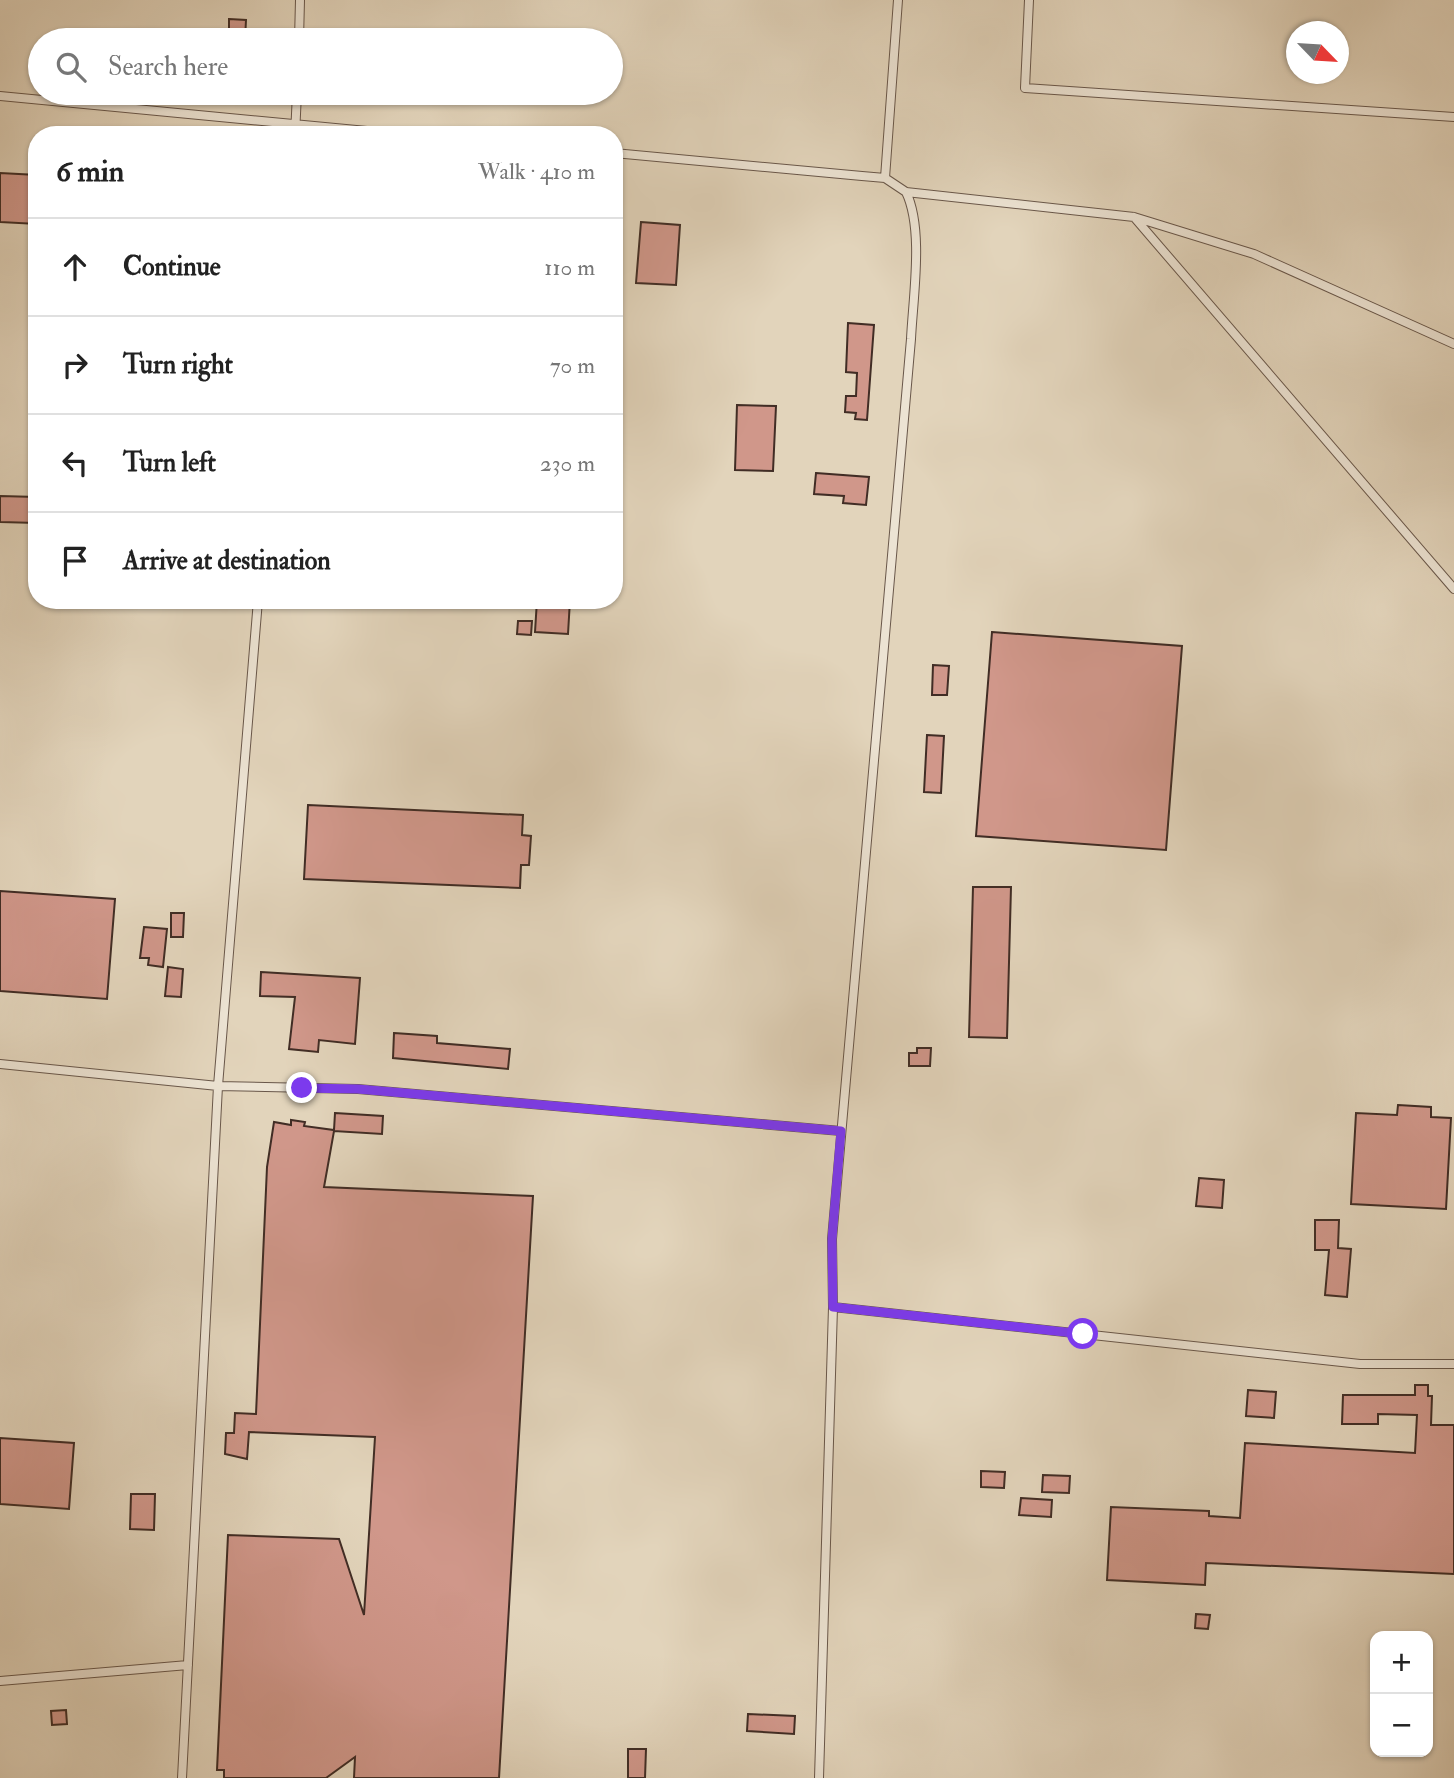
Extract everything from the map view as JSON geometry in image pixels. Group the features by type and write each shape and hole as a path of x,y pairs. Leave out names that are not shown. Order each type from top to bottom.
{"lane":[{"path":"299,28 300,0"},
{"path":"885,178 898,0"},
{"path":"1029,0 1025,88 1454,117"},
{"path":"0,96 28,99"},
{"path":"92,105 307,126"},
{"path":"296,125 297,105"},
{"path":"623,154 885,178 906,192 1134,217 1254,254 1454,344"},
{"path":"819,1778 833,1307 832,1239 911,339 914,230 913,207 906,192"},
{"path":"1134,217 1454,589"},
{"path":"182,1778 218,1086 257,609"},
{"path":"0,1064 218,1086 358,1089 841,1131"},
{"path":"833,1307 1360,1364 1454,1364"},
{"path":"0,1681 188,1665"}],"building":[{"path":"229,19 246,20 246,28 229,28"},
{"path":"0,173 28,175 28,224 0,222"},
{"path":"641,222 680,225 676,285 636,283"},
{"path":"848,323 874,325 867,420 855,419 856,413 845,412 846,396 856,396 857,373 846,372"},
{"path":"737,405 776,406 773,471 735,470"},
{"path":"816,473 869,477 866,505 843,503 844,496 814,494"},
{"path":"0,496 28,497 28,523 0,522"},
{"path":"536,609 569,609 568,634 535,632"},
{"path":"518,621 532,621 531,635 517,634"},
{"path":"992,632 1182,646 1166,850 976,836"},
{"path":"933,665 949,666 947,695 932,695"},
{"path":"927,735 944,736 941,793 924,792"},
{"path":"308,805 523,815 522,835 531,836 529,865 521,865 520,888 304,879"},
{"path":"973,887 1011,887 1007,1038 969,1037"},
{"path":"0,891 115,899 107,999 0,991"},
{"path":"171,913 184,913 183,937 171,937"},
{"path":"144,927 167,929 163,967 148,965 149,958 140,958"},
{"path":"168,967 183,969 181,997 165,996"},
{"path":"261,972 360,978 355,1044 319,1040 318,1052 289,1049 295,997 260,996"},
{"path":"394,1033 437,1036 437,1043 510,1049 508,1069 393,1058"},
{"path":"917,1048 931,1048 930,1066 909,1066 909,1053 917,1053"},
{"path":"1398,1105 1431,1107 1431,1117 1451,1118 1446,1209 1351,1204 1356,1113 1397,1115"},
{"path":"335,1113 383,1116 382,1134 334,1131 324,1187 533,1196 499,1778 354,1778 355,1757 326,1778 224,1778 224,1770 217,1770 228,1535 339,1539 364,1615 375,1437 249,1432 247,1459 225,1454 226,1433 234,1433 235,1413 256,1414 267,1167 274,1122 291,1125 291,1120 305,1122 304,1126 334,1130"},
{"path":"1199,1178 1224,1180 1222,1208 1196,1206"},
{"path":"1315,1220 1339,1220 1338,1248 1351,1249 1347,1297 1325,1295 1329,1250 1315,1250"},
{"path":"1415,1385 1428,1385 1428,1396 1432,1396 1431,1425 1454,1425 1454,1574 1206,1563 1205,1585 1107,1580 1111,1507 1209,1511 1209,1516 1240,1518 1245,1443 1415,1453 1417,1415 1378,1414 1378,1424 1342,1424 1343,1395 1415,1395"},
{"path":"1248,1390 1276,1392 1274,1418 1246,1416"},
{"path":"0,1438 74,1443 69,1509 0,1504"},
{"path":"981,1471 1005,1472 1004,1488 981,1487"},
{"path":"1043,1475 1070,1476 1069,1493 1042,1492"},
{"path":"131,1494 155,1494 154,1530 130,1529"},
{"path":"1021,1498 1052,1500 1051,1517 1019,1515"},
{"path":"1196,1614 1210,1615 1208,1629 1195,1628"},
{"path":"66,1710 67,1724 52,1725 51,1711"},
{"path":"748,1714 795,1716 794,1734 747,1731"},
{"path":"628,1749 646,1749 645,1778 628,1778"}],"route":[{"path":"302,1088 358,1089 841,1131 832,1239 833,1307 1083,1334"}]}
